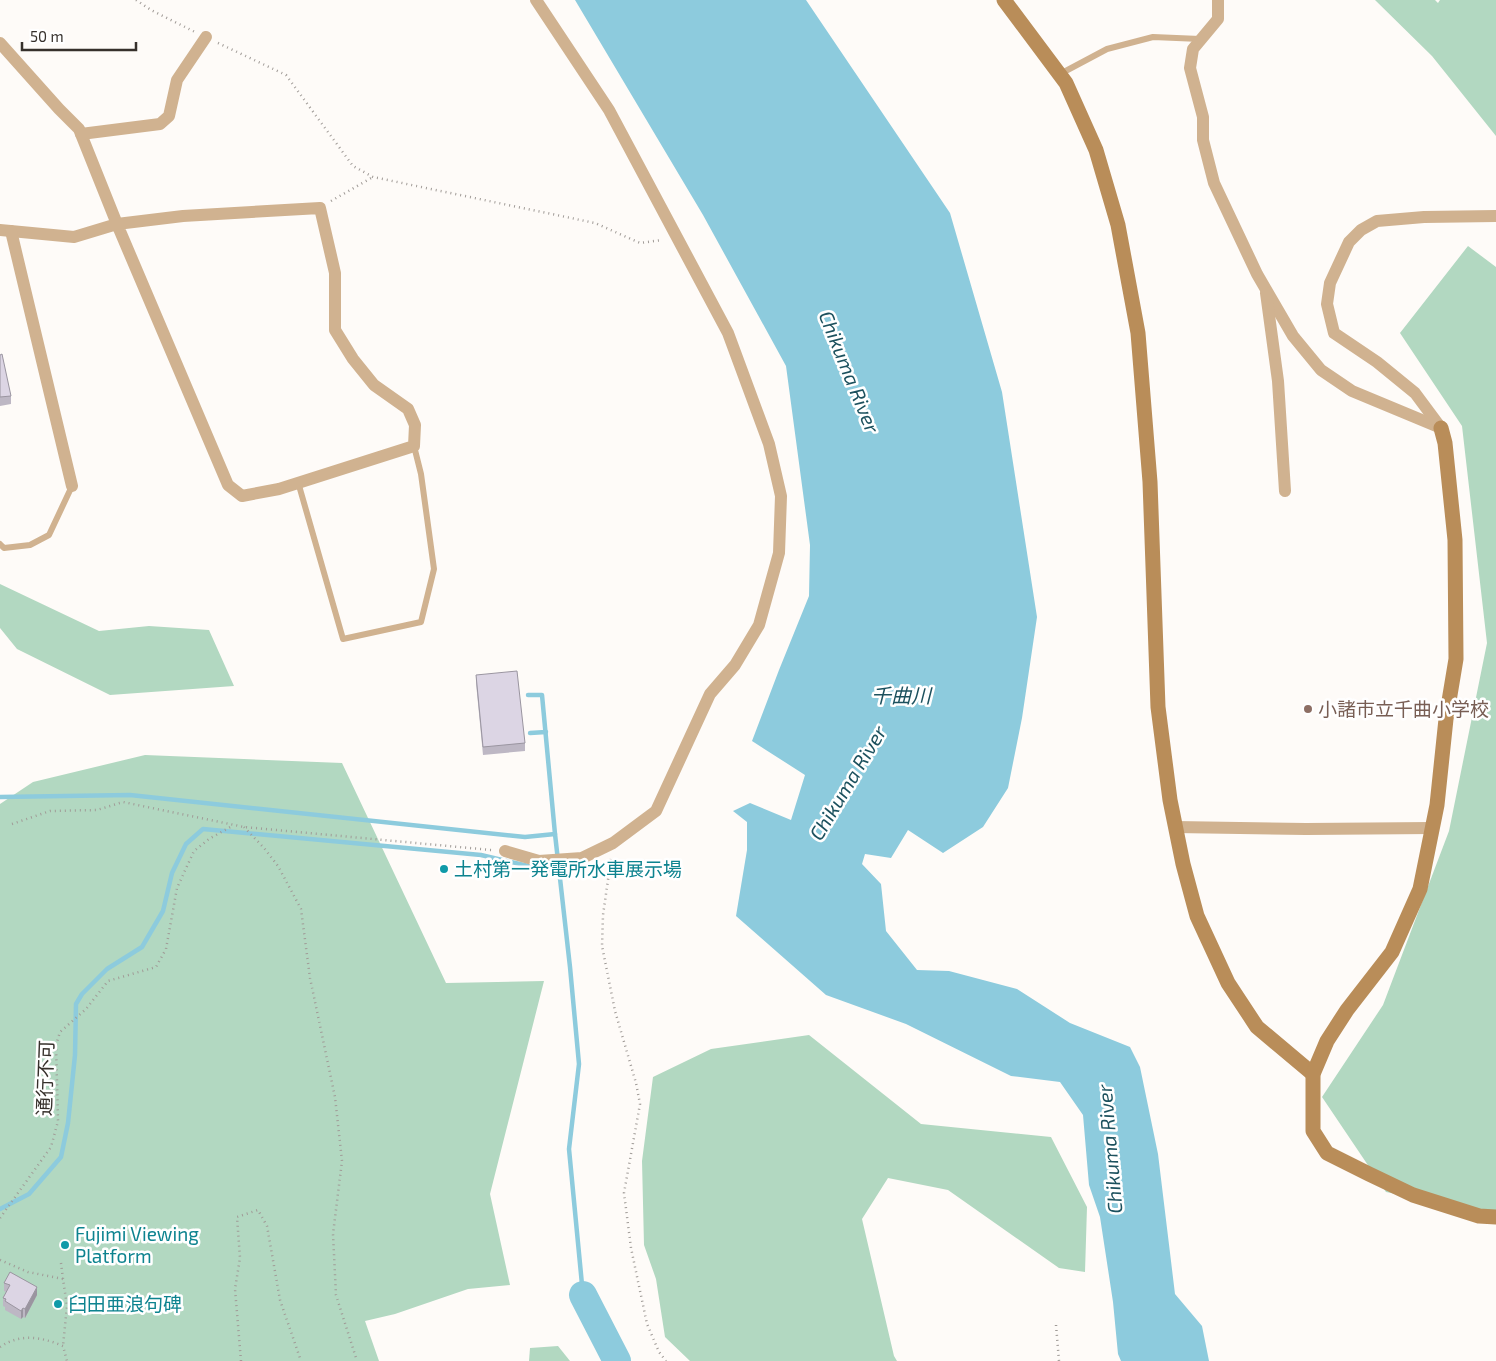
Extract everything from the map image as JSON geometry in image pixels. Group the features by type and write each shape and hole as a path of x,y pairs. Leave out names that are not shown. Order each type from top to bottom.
{"street":[{"path":"505,851 539,860 582,858 614,843 656,811 710,694 735,665 759,625 779,553 781,496 769,444 728,333 609,110 536,0"},
{"path":"1004,0 1066,83 1096,150 1118,224 1138,333 1150,482 1158,707 1175,827 1197,916 1228,983 1256,1027 1313,1074"},
{"path":"1218,0 1218,19 1193,48 1190,68 1203,117 1203,140 1214,183 1265,288 1293,336 1321,370 1352,392 1441,428"},
{"path":"81,134 160,124 169,116 177,80 206,37"},
{"path":"0,42 79,129 117,224 228,485 242,496 280,489 414,446 415,425 408,409 374,385 353,359 334,330 335,274 320,208 183,216 117,224 74,237 6,231 72,486"},
{"path":"1496,216 1424,217 1377,221 1361,230 1348,242 1330,283 1327,304 1334,332 1377,362 1415,393 1441,428 1445,443 1455,540 1456,659 1446,720 1437,805 1420,889 1392,952 1347,1010 1327,1041 1313,1074 1313,1131 1327,1153 1413,1195 1479,1216 1496,1217"},
{"path":"1265,288 1278,381 1285,491"},
{"path":"1175,827 1432,828"}],"lane":[{"path":"1059,74 1107,50 1153,37 1201,39"},
{"path":"298,482 343,639 421,622 434,568 421,474 414,446"},
{"path":"0,544 4,548 30,545 48,535 72,486"}],"path":[{"path":"136,0 151,10 286,75 353,166 373,177 595,223 640,243 679,238"},
{"path":"320,208 373,177"},
{"path":"12,824 50,811 97,810 123,802 244,827 505,851"},
{"name":"通行不可","path":"0,1218 51,1147 58,1121 56,1045 60,1032 86,1009 108,981 156,966 166,949 177,888 194,851 233,825"},
{"path":"244,827 278,866 301,909 310,978 335,1097 342,1161 333,1234 336,1295 357,1361"},
{"path":"614,843 603,915 602,946 615,1011 636,1083 640,1104 624,1193 631,1248 647,1324 659,1352 666,1361"},
{"path":"241,1361 235,1289 240,1258 237,1216 258,1210 267,1226 280,1300 301,1361"},
{"path":"0,1260 28,1272 63,1278"},
{"path":"61,1263 67,1306 63,1346 67,1361"},
{"path":"1056,1325 1059,1361"},
{"path":"0,1347 8,1342 28,1337 47,1340 63,1346"}],"green space":[{"path":"1375,0 1435,0 1438,3 1440,0 1496,0 1496,136 1432,56"},
{"path":"1468,246 1496,267 1496,1215 1386,1192 1322,1097 1383,1005 1449,831 1487,643 1462,426 1400,333"},
{"path":"0,584 99,631 149,626 209,630 234,686 110,695 17,649 0,628"},
{"path":"145,755 342,763 446,983 544,981 490,1194 510,1285 468,1289 395,1314 365,1321 379,1361 0,1361 0,804 33,782"},
{"path":"809,1035 921,1124 1051,1137 1087,1207 1085,1272 1059,1268 948,1190 888,1178 862,1219 894,1356 897,1361 690,1361 665,1337 656,1279 644,1245 642,1161 653,1077 711,1049"},
{"path":"558,1346 570,1361 529,1361 530,1348"}],"water":[{"name":"千曲川","path":"575,0 806,0 950,213 1002,392 1037,617 1022,718 1008,788 983,827 943,853 908,830 891,858 865,854 862,864 881,884 886,931 917,970 949,971 1017,989 1070,1023 1130,1047 1140,1067 1158,1154 1175,1294 1202,1326 1209,1361 1121,1361 1118,1354 1113,1302 1100,1217 1089,1185 1083,1115 1060,1082 1011,1076 906,1024 826,995 736,916 747,850 747,822 733,811 750,803 791,820 805,775 752,741 809,596 810,545 786,366 703,215"}],"building":[{"path":"2,354 11,396 0,397 0,355"},
{"path":"517,671 525,743 483,747 476,675"},
{"path":"10,1272 37,1287 25,1309 23,1308 21,1311 3,1298 10,1285 4,1283"}],"waterway":[{"path":"528,695 542,695 579,1064 569,1149 583,1295"},
{"path":"530,733 546,732"},
{"path":"0,797 130,795 525,837 555,834"},
{"path":"0,1209 29,1194 61,1157 68,1123 75,1055 76,1004 82,994 107,969 142,947 163,911 172,873 186,844 203,829 481,855 559,873"},
{"path":"583,1295 617,1361"}],"place":[{"name":"小諸市立千曲小学校","path":"1308,709"},
{"name":"土村第一発電所水車展示場","path":"444,869"},
{"name":"Fujimi Viewing Platform","path":"65,1245"},
{"name":"臼田亜浪句碑","path":"58,1304"}],"water label":[{"name":"Chikuma River","path":"849,372"},
{"name":"Chikuma River","path":"848,783"},
{"name":"Chikuma River","path":"1110,1149"}]}
